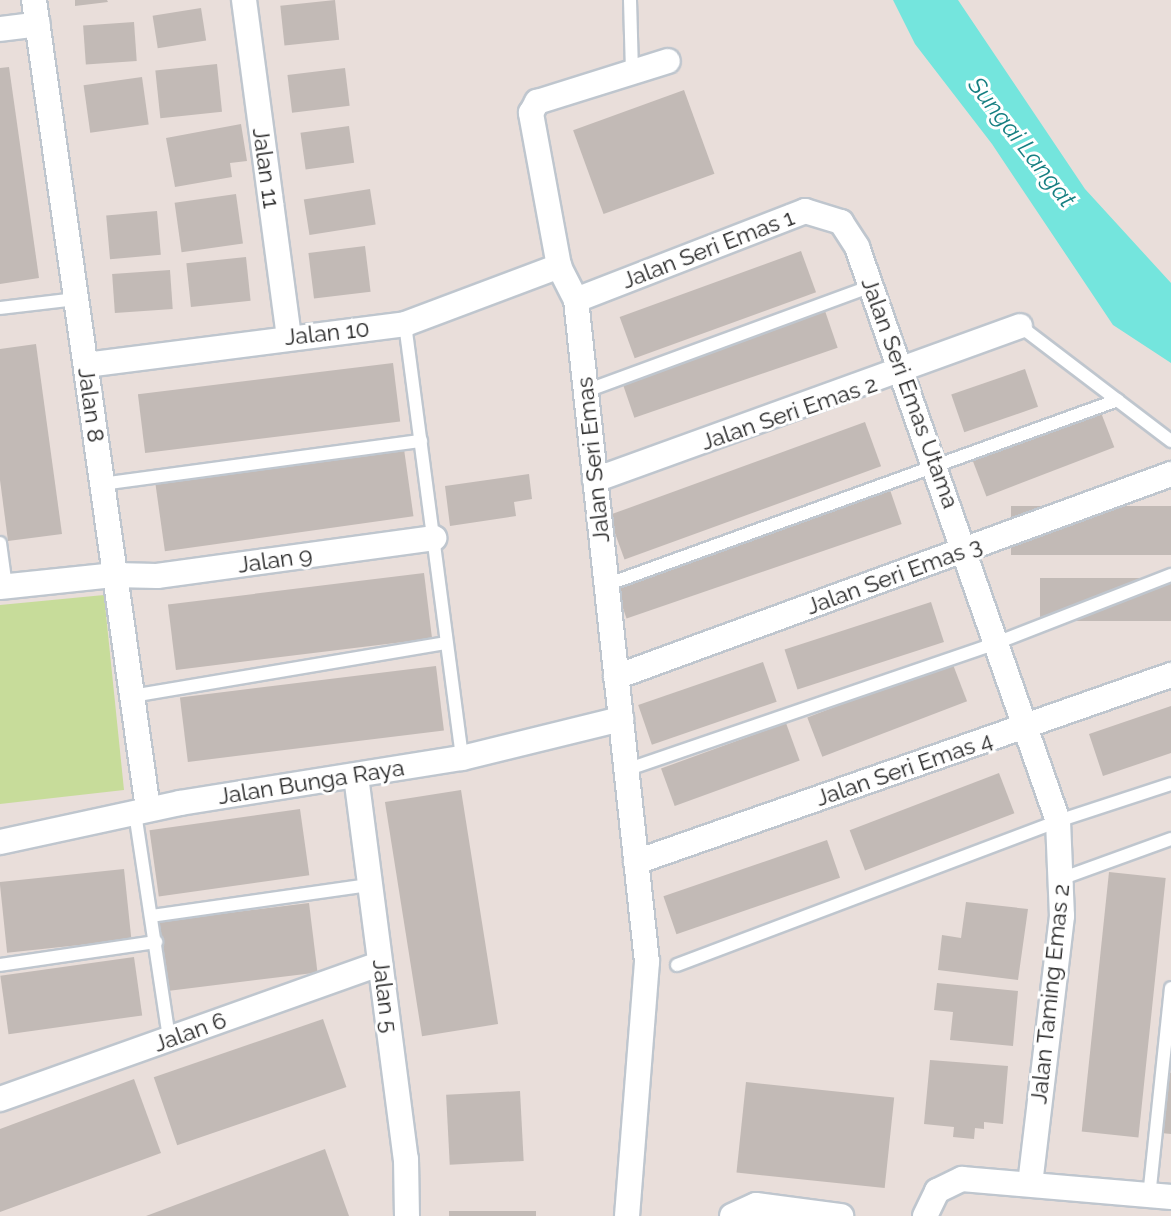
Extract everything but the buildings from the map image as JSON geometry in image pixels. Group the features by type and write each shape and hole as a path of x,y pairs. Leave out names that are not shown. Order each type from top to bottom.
{"street":[{"name":"Jalan 11","path":"243,0 289,336"},
{"path":"0,29 36,12"},
{"name":"Jalan 8","path":"36,12 132,696 142,811"},
{"name":"Jalan Seri Emas","path":"626,1216 644,1040 647,962 576,300 559,266 531,113 537,102 668,61"},
{"name":"Jalan Seri Emas 1","path":"576,300 805,211 841,222"},
{"name":"Jalan Seri Emas Utama","path":"841,222 857,247 1029,726"},
{"name":"Jalan 10","path":"86,365 289,336 405,324 559,266"},
{"name":"Jalan Seri Emas 2","path":"595,481 903,373 1020,326"},
{"name":"Jalan Seri Emas 3","path":"616,677 1171,474"},
{"name":"Jalan 9","path":"115,575 156,576 434,538"},
{"path":"3,587 115,575"},
{"name":"Jalan Seri Emas 4","path":"636,862 1171,675"},
{"name":"Jalan Bunga Raya","path":"0,842 142,811 462,758 621,719"},
{"name":"Jalan Taming Emas 2","path":"1029,726 1058,821 1063,878 1030,1183"},
{"name":"Jalan 5","path":"356,776 406,1159 407,1216"},
{"name":"Jalan 6","path":"0,1099 380,964"},
{"path":"925,1216 937,1191 962,1179 1030,1183 1160,1197"},
{"path":"732,1216 756,1205 841,1216"}],"lane":[{"path":"630,0 632,72"},
{"path":"586,391 871,286"},
{"path":"0,308 76,299"},
{"path":"405,324 462,758"},
{"path":"1020,326 1171,441"},
{"path":"606,585 1118,400"},
{"path":"102,484 421,441"},
{"path":"0,543 3,587"},
{"path":"626,770 999,642 1171,575"},
{"path":"132,696 447,643"},
{"path":"677,965 1058,821 1171,784"},
{"path":"142,811 151,916 169,1039"},
{"path":"1063,878 1171,839"},
{"path":"151,916 370,884"},
{"path":"0,965 156,943"},
{"path":"1160,1197 1171,988"}],"green space":[{"path":"104,595 124,790 0,804 0,605"}],"water":[{"name":"Sungai Langat","path":"893,0 958,0 1085,189 1171,283 1171,363 1113,325 992,144 915,44"}]}
